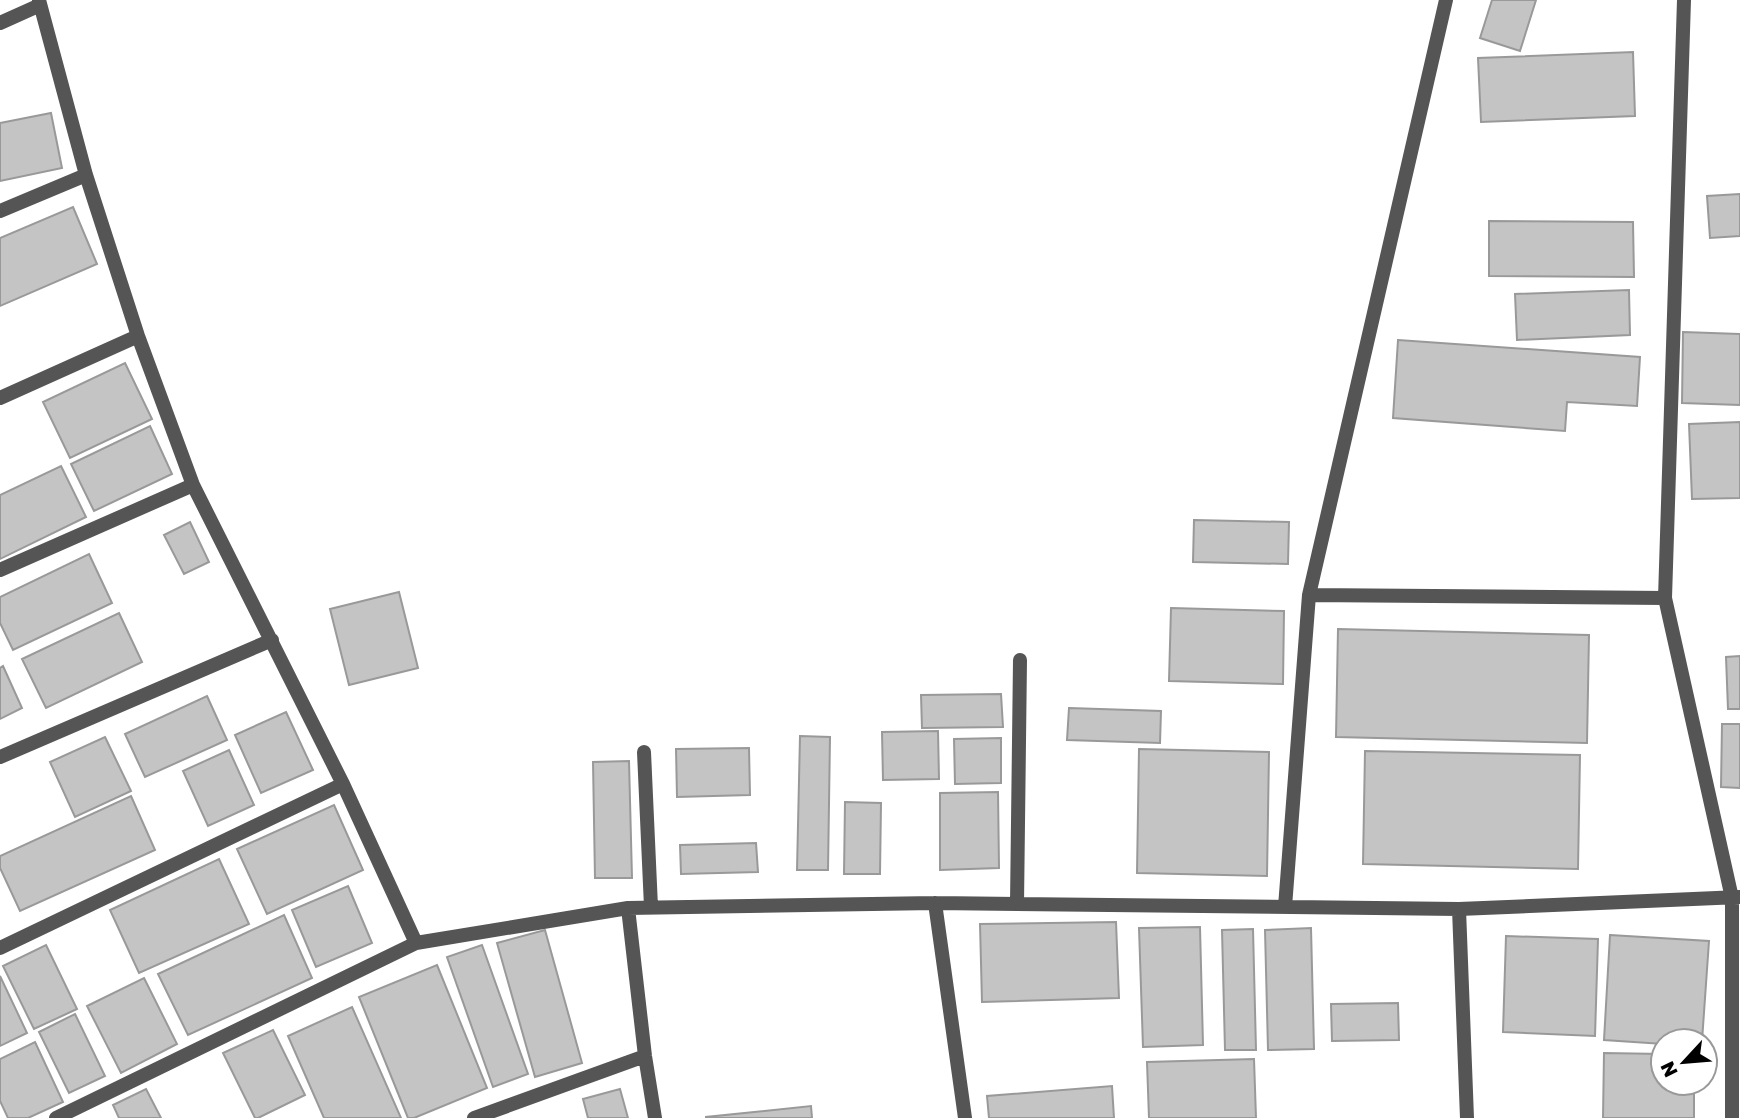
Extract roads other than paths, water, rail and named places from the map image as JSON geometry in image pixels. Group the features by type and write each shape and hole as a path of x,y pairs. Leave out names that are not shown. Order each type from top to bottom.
{"street":[{"path":"1284,907 1309,595 1446,0"},
{"path":"1684,0 1665,598 1736,897 1732,1118"},
{"path":"0,23 39,3 86,175 138,336 193,485 343,785 416,943"},
{"path":"0,211 86,175"},
{"path":"0,398 138,336"},
{"path":"0,570 193,485"},
{"path":"1309,595 1665,598"},
{"path":"0,757 272,640"},
{"path":"1017,904 1020,660"},
{"path":"644,752 651,907"},
{"path":"0,948 343,785"},
{"path":"56,1118 416,943 628,908 935,903 1459,909 1736,897"},
{"path":"935,903 965,1118"},
{"path":"628,908 655,1118"},
{"path":"1459,909 1467,1118"},
{"path":"474,1118 645,1056"}]}
